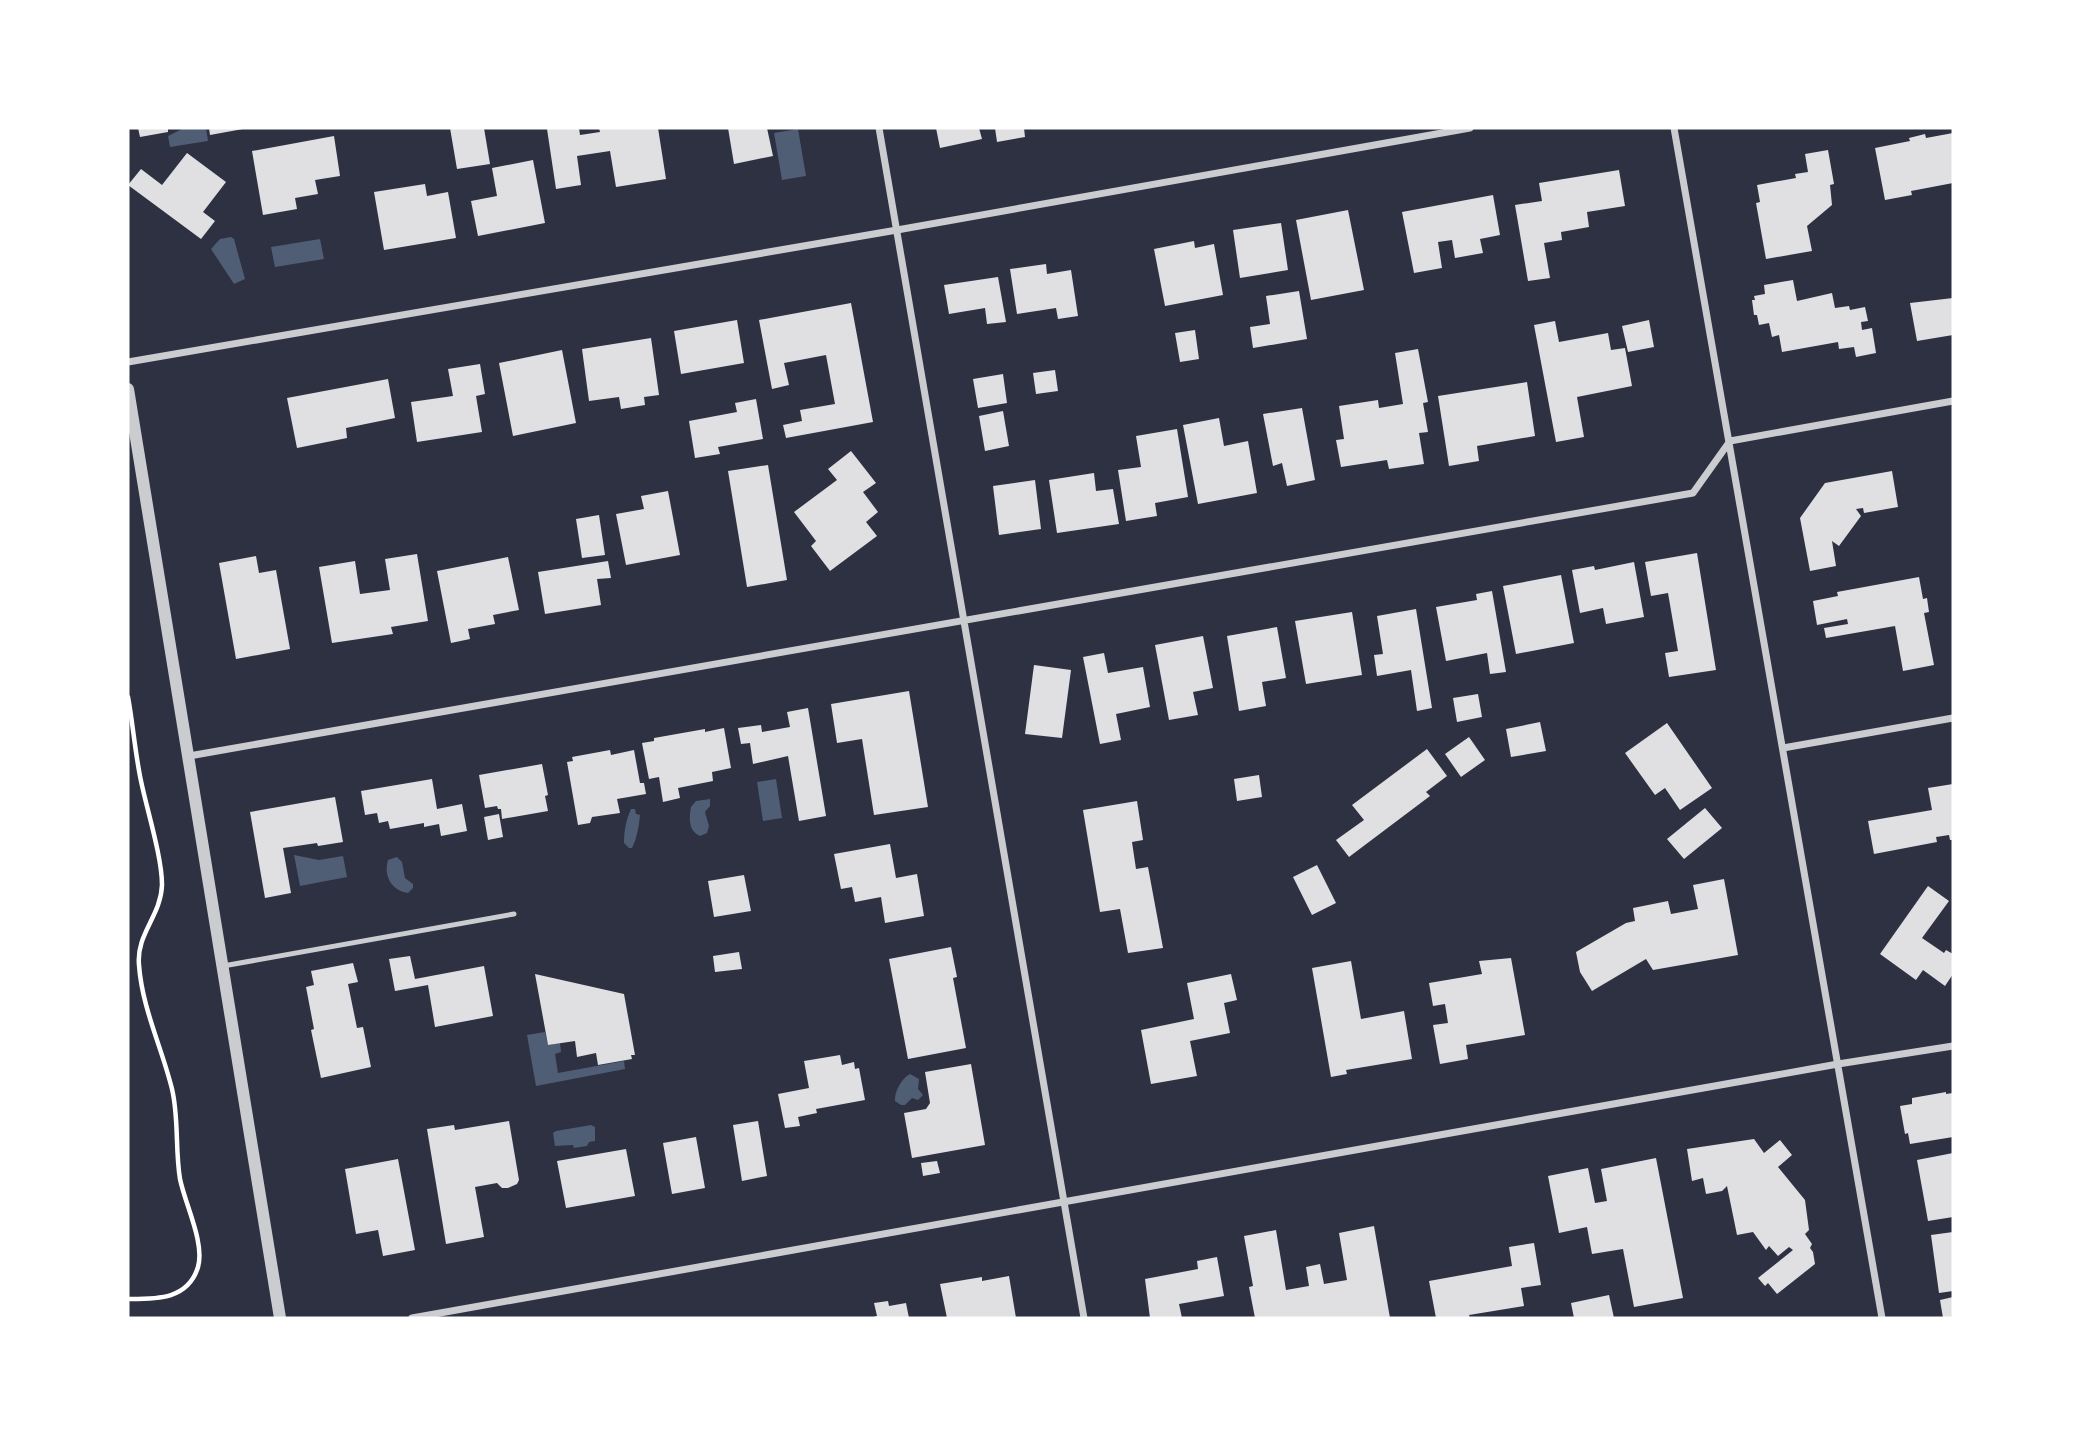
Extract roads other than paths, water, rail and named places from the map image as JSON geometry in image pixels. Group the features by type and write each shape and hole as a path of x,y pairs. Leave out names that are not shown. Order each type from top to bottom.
{"street":[{"path":"879,128 1084,1318"},
{"path":"128,362 1470,128"},
{"path":"1674,128 1882,1318"},
{"path":"128,389 280,1318"},
{"path":"189,756 1693,493 1730,441 1953,401"},
{"path":"1783,748 1953,718"},
{"path":"412,1318 1838,1064 1953,1046"}],"lane":[{"path":"223,966 514,914"}],"water":[{"path":"184,128 206,128 208,141 170,147 168,136"},
{"path":"798,129 806,176 782,180 774,133"},
{"path":"220,239 234,239 245,279 234,284 211,249"},
{"path":"320,239 324,259 275,267 271,247"},
{"path":"776,779 782,818 763,821 757,782"},
{"path":"710,799 710,806 705,812 709,826 707,833 700,836 691,828 691,807 696,801"},
{"path":"631,809 635,809 636,814 640,815 635,840 632,848 629,848 624,839"},
{"path":"294,855 319,860 343,856 347,877 300,886"},
{"path":"397,857 402,862 405,878 413,884 408,893 393,886 388,877 388,860"},
{"path":"545,1032 548,1045 560,1043 561,1052 555,1054 558,1073 624,1061 625,1069 536,1086 527,1035"},
{"path":"910,1074 919,1079 918,1089 923,1095 918,1100 912,1098 905,1105 901,1105 895,1101 896,1094 901,1082"},
{"path":"591,1125 595,1127 595,1141 589,1142 587,1146 555,1146 553,1133 556,1131"}]}
